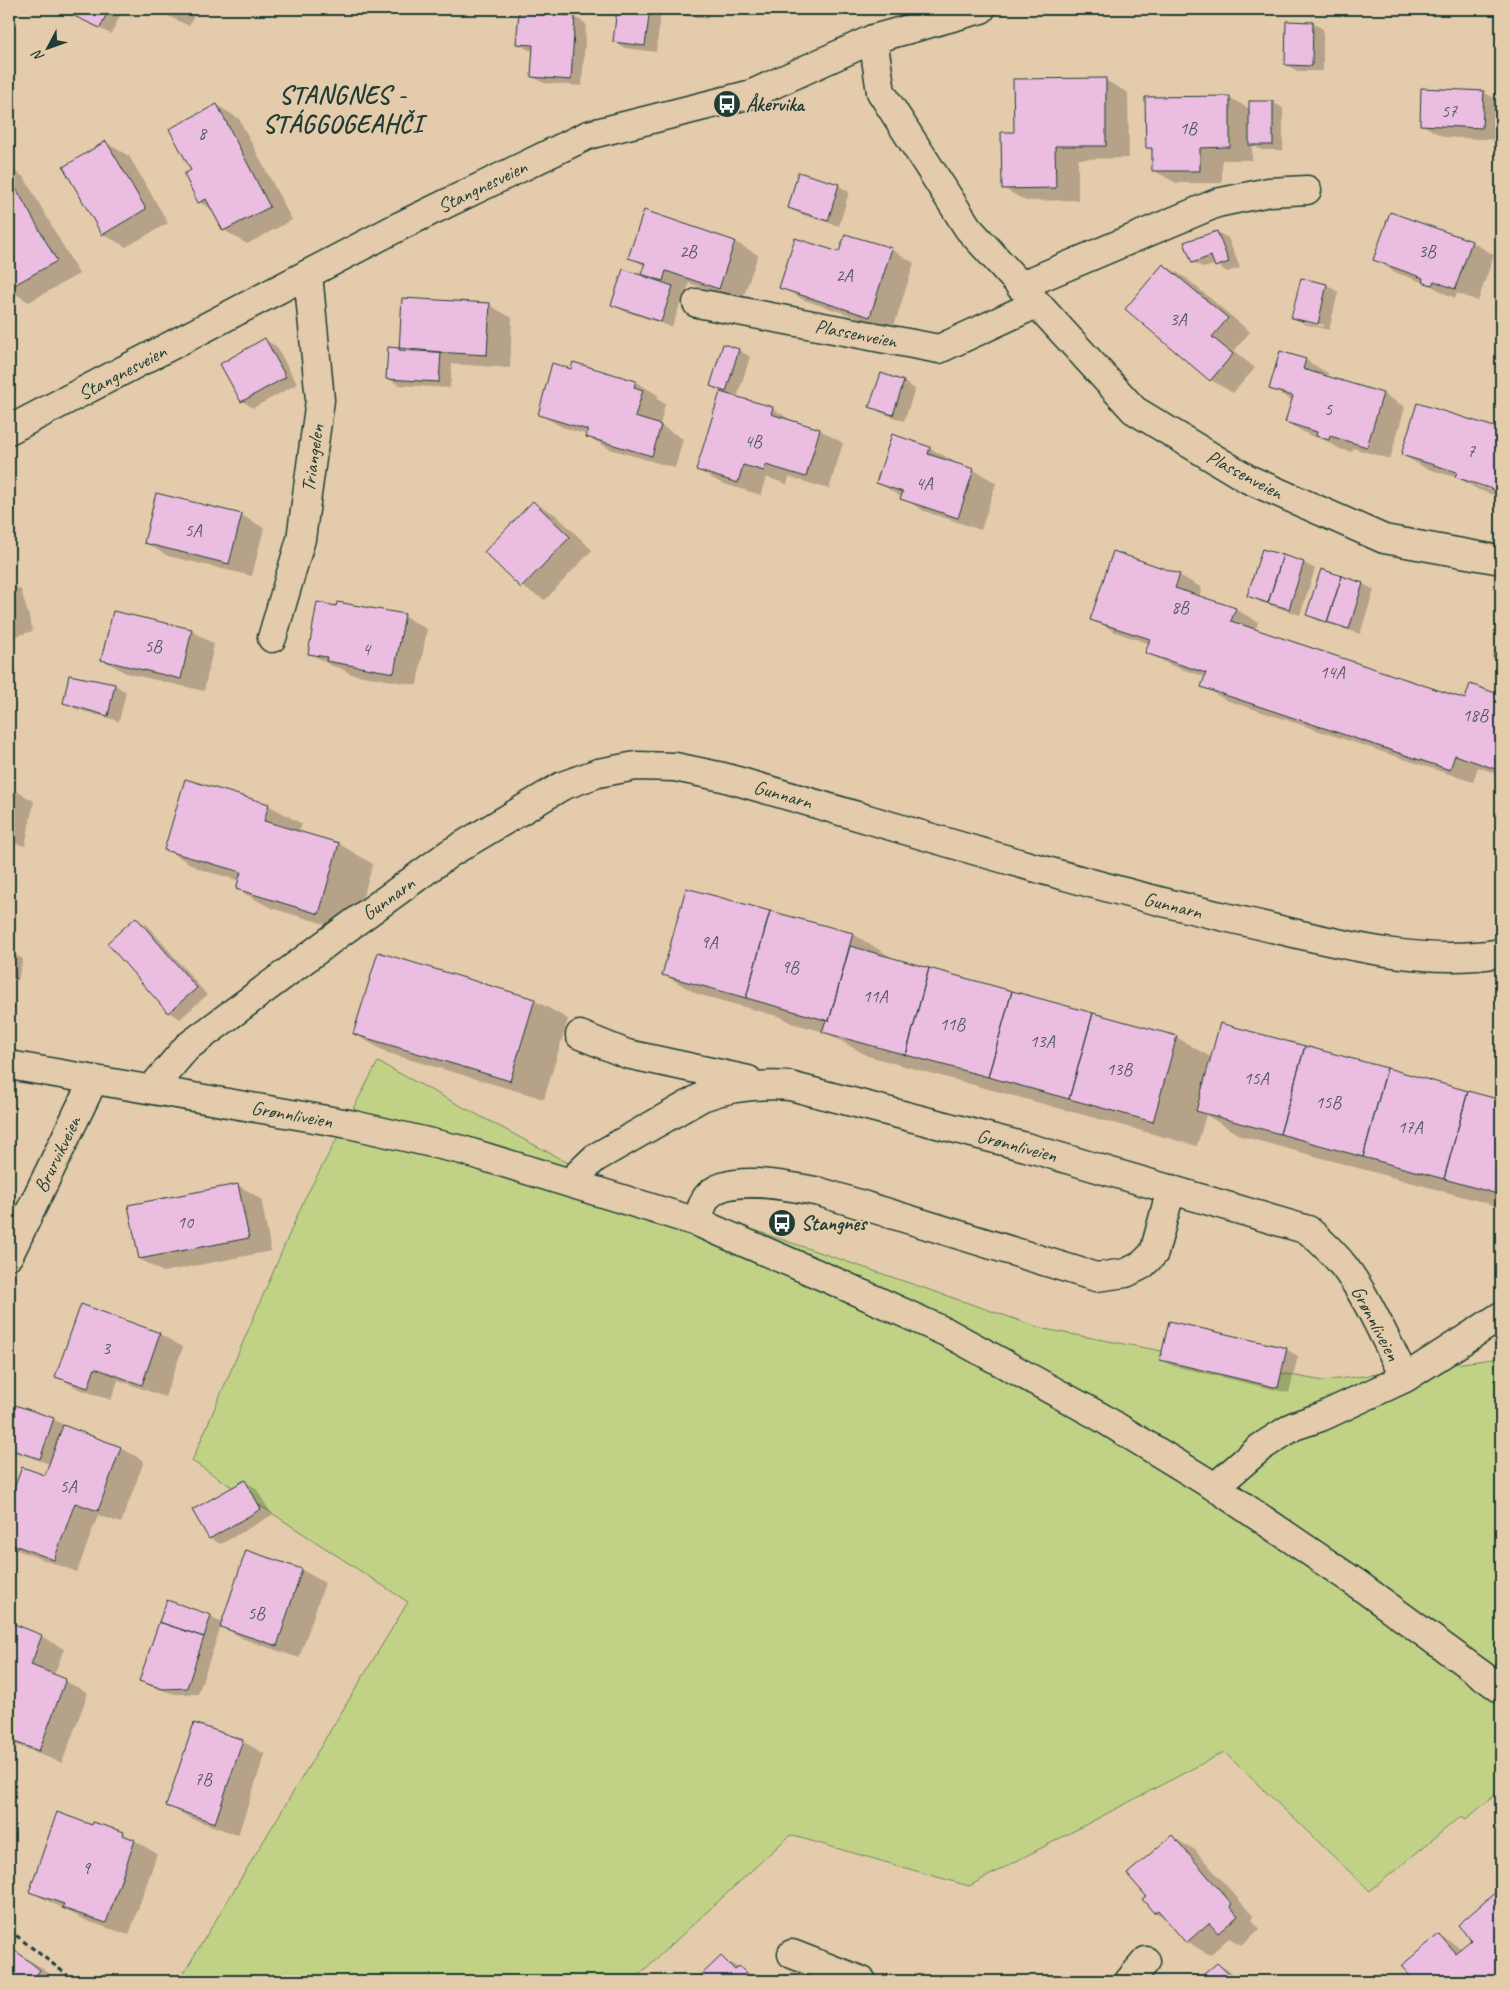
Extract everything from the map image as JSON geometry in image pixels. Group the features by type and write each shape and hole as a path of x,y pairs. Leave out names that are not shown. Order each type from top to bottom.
{"street":[{"name":"Stangnesveien","path":"9,430 400,226 588,135 752,94 873,39 981,9"},
{"name":"Plassenveien","path":"873,39 880,92 968,228 1134,410 1248,479 1384,539 1501,560"},
{"path":"1028,295 1217,203 1269,192 1307,190"},
{"name":"Triangelen","path":"272,638 301,538 320,400 308,274"},
{"name":"Plassenveien","path":"697,303 939,349 1028,295"},
{"name":"Gunnarn","path":"152,1088 187,1047 450,853 562,786 598,773 636,766 675,767 723,777 1130,894 1325,940 1414,956 1449,958 1501,953"},
{"path":"580,1034 627,1054 769,1085"},
{"name":"Grønnliveien","path":"9,1064 92,1081 152,1088 368,1128 462,1150 697,1222 948,1333 1099,1416 1216,1487 1356,1583 1501,1689"},
{"name":"Brurvikveien","path":"9,1255 92,1081"},
{"name":"Grønnliveien","path":"570,1182 595,1158 702,1097 717,1091 769,1085 790,1086 1017,1145 1308,1230 1327,1246 1346,1268 1405,1378"},
{"path":"697,1222 706,1197 715,1190 738,1183 774,1182 820,1192 1096,1277 1126,1273 1142,1265 1154,1253 1171,1189"},
{"name":"Grønnliveien","path":"1216,1487 1260,1447 1294,1426 1321,1417 1405,1378 1501,1316"},
{"path":"792,1954 862,1981"},
{"path":"1129,1981 1146,1961"}],"path":[{"path":"9,1930 75,1981"}],"green space":[{"path":"378,1062 587,1173 1044,1329 1323,1381 1501,1358 1501,1790 1466,1819 1461,1816 1370,1891 1224,1752 969,1886 790,1835 632,1981 179,1981 408,1602 192,1461 304,1200"}],"building":[{"path":"59,9 109,9 100,28"},
{"path":"156,9 168,9 166,14"},
{"path":"617,9 650,9 645,46 613,42"},
{"path":"519,12 575,16 571,80 531,77 533,45 516,44"},
{"path":"1286,21 1313,22 1312,66 1285,65"},
{"path":"1106,78 1106,146 1055,146 1056,188 1002,189 1001,132 1014,132 1013,79"},
{"path":"1421,88 1484,91 1482,128 1420,125"},
{"path":"1230,96 1230,147 1200,148 1200,171 1152,171 1152,148 1146,148 1145,97"},
{"path":"1249,101 1273,101 1273,145 1249,145"},
{"path":"217,104 270,207 223,231 206,199 198,203 184,174 191,170 169,129"},
{"path":"106,141 146,209 102,235 63,167"},
{"path":"798,172 839,184 828,221 788,208"},
{"path":"9,176 57,261 9,288"},
{"path":"644,210 735,241 719,289 666,271 663,281 641,274 645,263 628,258"},
{"path":"1390,212 1472,241 1455,289 1434,281 1432,285 1422,282 1423,278 1373,260"},
{"path":"1217,231 1229,262 1215,267 1211,256 1192,263 1184,242"},
{"path":"845,234 892,248 870,317 779,288 795,238 839,252"},
{"path":"1163,264 1228,318 1212,337 1233,354 1210,381 1125,309"},
{"path":"623,269 673,286 661,322 611,305"},
{"path":"1301,278 1327,284 1318,324 1291,318"},
{"path":"402,298 490,303 487,355 399,350"},
{"path":"265,338 286,377 241,402 220,364"},
{"path":"723,344 739,349 726,392 710,386"},
{"path":"388,347 441,352 439,382 386,379"},
{"path":"1280,351 1306,359 1303,369 1383,393 1367,447 1330,436 1329,440 1316,436 1317,432 1285,422 1293,396 1269,389"},
{"path":"573,362 636,381 634,387 643,390 635,417 661,425 652,456 586,437 588,430 538,415 552,363 571,369"},
{"path":"881,373 904,381 893,415 869,407"},
{"path":"720,392 773,407 771,414 820,429 806,477 766,465 764,471 743,465 738,483 696,470"},
{"path":"1417,403 1501,429 1501,492 1455,477 1457,472 1401,455"},
{"path":"892,434 930,447 928,454 974,469 958,518 900,499 903,492 876,483"},
{"path":"156,493 242,514 229,564 144,543"},
{"path":"533,501 570,537 521,588 484,552"},
{"path":"1262,549 1283,555 1268,603 1247,596"},
{"path":"1113,551 1180,574 1175,588 1236,608 1231,621 1465,699 1470,684 1501,695 1501,771 1455,755 1450,770 1201,687 1206,673 1145,653 1150,639 1090,620"},
{"path":"1283,555 1304,562 1289,609 1268,603"},
{"path":"1321,569 1342,576 1327,622 1306,615"},
{"path":"1342,576 1363,583 1349,629 1327,622"},
{"path":"317,602 336,606 337,602 405,614 394,673 326,661 327,657 308,654"},
{"path":"113,611 192,629 181,679 101,660"},
{"path":"1501,630 1501,659 1493,657"},
{"path":"69,675 115,684 108,716 63,703"},
{"path":"185,779 269,804 264,821 339,843 319,914 236,889 241,872 164,850"},
{"path":"9,785 12,786 9,802"},
{"path":"686,888 770,911 746,998 662,975"},
{"path":"770,911 853,933 829,1021 746,998"},
{"path":"136,917 197,988 168,1013 107,943"},
{"path":"850,946 929,968 906,1055 822,1032 826,1020 829,1021"},
{"path":"9,950 12,951 9,966"},
{"path":"378,952 535,999 510,1081 353,1034"},
{"path":"929,968 1012,991 988,1077 906,1055"},
{"path":"1012,991 1093,1013 1069,1099 988,1077"},
{"path":"1093,1013 1177,1036 1153,1122 1069,1099"},
{"path":"1220,1023 1305,1046 1280,1134 1196,1111"},
{"path":"1305,1046 1387,1068 1363,1157 1280,1134"},
{"path":"1387,1068 1468,1091 1444,1179 1363,1157"},
{"path":"1468,1091 1501,1100 1501,1195 1444,1179"},
{"path":"238,1184 249,1238 139,1259 128,1205"},
{"path":"81,1304 160,1333 142,1385 95,1368 88,1388 55,1377"},
{"path":"1169,1321 1287,1348 1278,1388 1160,1360"},
{"path":"9,1403 54,1418 40,1459 9,1449"},
{"path":"63,1425 121,1447 98,1511 75,1503 54,1560 9,1543 9,1502 22,1467 45,1475"},
{"path":"245,1480 261,1509 209,1539 192,1510"},
{"path":"246,1550 302,1569 277,1646 220,1627"},
{"path":"167,1600 211,1615 204,1637 159,1622"},
{"path":"9,1622 42,1635 31,1665 66,1679 39,1751 9,1740"},
{"path":"159,1622 204,1637 187,1688 163,1689 139,1681"},
{"path":"194,1723 243,1740 215,1823 166,1806"},
{"path":"57,1812 92,1825 93,1822 124,1832 123,1835 135,1840 106,1923 62,1908 64,1904 29,1892"},
{"path":"1172,1835 1232,1904 1230,1906 1238,1916 1218,1933 1209,1923 1186,1943 1158,1910 1154,1913 1142,1899 1146,1896 1127,1874"},
{"path":"1497,1891 1501,1892 1501,1981 1415,1981 1401,1966 1439,1934 1455,1953 1471,1940 1458,1925"},
{"path":"16,1951 40,1970 37,1974 46,1981 9,1981 9,1952 13,1956"},
{"path":"721,1956 735,1970 739,1966 749,1976 746,1981 695,1981"},
{"path":"1217,1963 1236,1981 1196,1981"}],"place":[{"name":"Åkervika","path":"727,104"},
{"name":"Stangnes","path":"782,1223"}],"district":[{"name":"STANGNES - STÁGGOGEAHČI","path":"343,108"}]}
